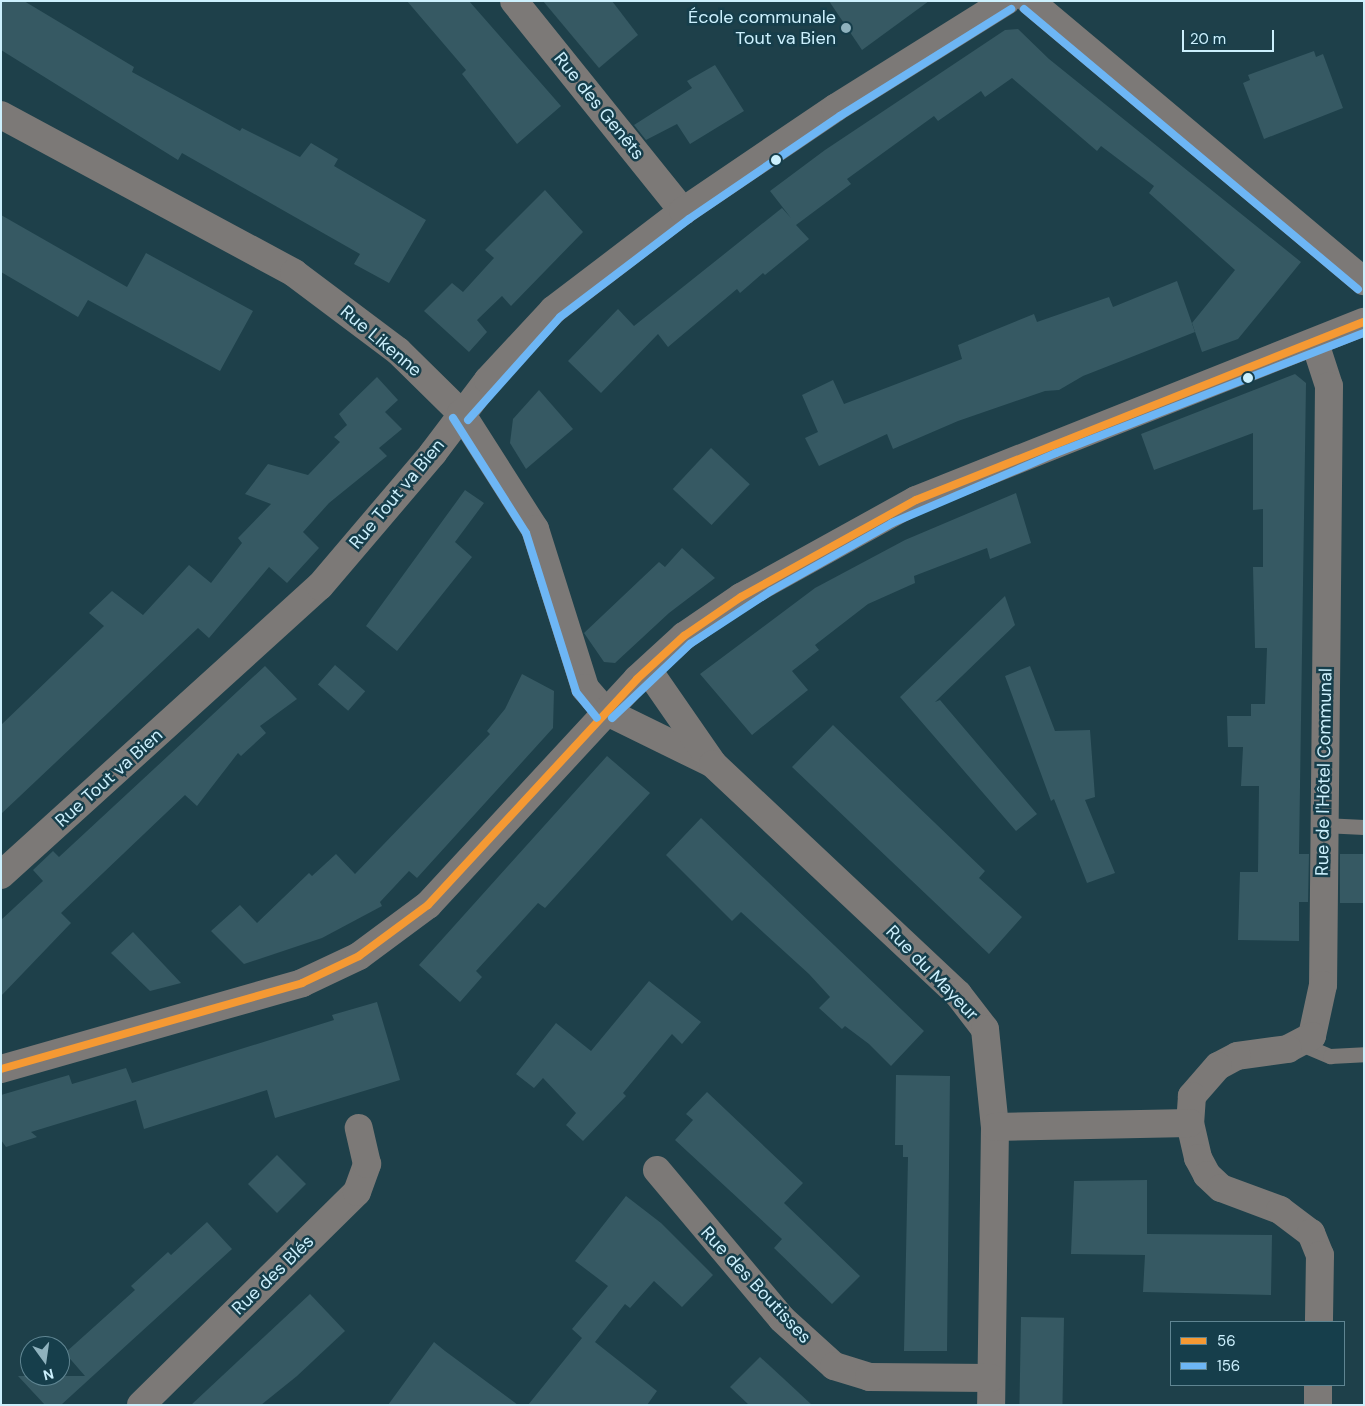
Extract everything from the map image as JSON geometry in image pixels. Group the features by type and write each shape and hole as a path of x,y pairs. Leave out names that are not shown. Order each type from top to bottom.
{"street":[{"name":"Rue des Genêts","path":"514,1 683,211"},
{"name":"Rue Tout va Bien","path":"1,875 320,586 433,453 461,414 553,310 683,211 836,108 1006,1"},
{"path":"1030,1 1364,281"},
{"name":"Rue Likenne","path":"1,115 294,273 398,351 461,414 535,529 583,681 605,711"},
{"path":"1,1069 302,983 360,956 428,905 605,711 684,636 741,597 888,514 1052,444 1315,344 1364,322"},
{"name":"Rue de l'Hôtel Communal","path":"1315,344 1329,386 1323,825 1323,986 1312,1036 1288,1049 1237,1056 1218,1066 1192,1096 1190,1123 1198,1158 1207,1175 1221,1188 1280,1210 1310,1233 1320,1255 1319,1321"},
{"name":"Rue du Mayeur","path":"648,670 713,764 976,1016 985,1029 989,1047 995,1127 991,1405"},
{"name":"Rue du Mayeur","path":"605,711 713,764"},
{"path":"995,1127 1190,1123"},
{"name":"Rue des Blés","path":"141,1405 357,1192 367,1164 359,1128"},
{"name":"Rue des Boutisses","path":"657,1170 782,1319 834,1366 869,1377 991,1378"},
{"path":"1318,1386 1318,1405"}],"lane":[{"path":"1323,825 1364,827"},
{"path":"1299,1043 1330,1056 1364,1054"}],"building":[{"path":"1,1 24,1 134,67 132,72 240,131 242,128 300,157 311,143 338,159 334,166 426,220 389,283 354,264 360,254 182,153 178,160 1,50"},
{"path":"407,1 469,1 561,106 517,144 462,74 466,70"},
{"path":"543,1 612,1 638,35 599,68"},
{"path":"829,1 929,1 862,50"},
{"path":"1018,29 1049,59 1301,262 1238,339 1202,352 1192,323 1235,270 1149,193 1154,186 1101,146 1097,151 1012,78 985,97 981,91 938,121 934,116 847,179 851,184 796,225 809,239 765,275 763,273 740,293 737,289 668,347 658,334 601,393 568,361 618,309 634,326 782,208 791,218 770,191 825,150 1005,30"},
{"path":"1314,51 1316,57 1323,54 1343,108 1264,139 1243,83 1250,80 1248,75"},
{"path":"715,65 744,111 690,144 677,124 646,140 634,125 692,88 687,81"},
{"path":"545,190 583,232 511,306 502,296 477,320 487,332 469,352 424,311 452,283 463,292 494,258 485,250"},
{"path":"1,215 127,287 146,253 253,311 220,371 88,300 78,317 1,272"},
{"path":"1177,281 1195,332 1083,376 1059,390 1045,391 958,421 893,449 887,434 819,466 805,438 818,432 802,395 833,380 844,404 962,359 958,345 1034,314 1037,322 1109,297 1113,307"},
{"path":"1295,374 1306,383 1299,854 1309,854 1308,902 1299,902 1299,941 1238,940 1240,872 1258,872 1259,786 1241,786 1243,747 1228,747 1227,716 1251,716 1251,704 1265,704 1267,648 1255,648 1253,567 1263,567 1263,509 1253,510 1253,433 1154,470 1141,434"},
{"path":"377,377 398,400 385,412 402,429 379,448 387,456 329,503 303,532 319,548 287,583 269,567 209,638 198,628 1,814 1,725 104,626 89,613 112,591 143,615 189,565 211,583 242,543 238,538 271,504 245,494 268,464 308,475 340,442 334,437 347,425 339,414"},
{"path":"539,390 573,429 526,469 510,443 513,419"},
{"path":"711,448 750,484 712,525 673,489"},
{"path":"465,490 484,503 455,542 472,557 397,651 366,626"},
{"path":"1016,493 1031,543 990,559 987,548 914,576 915,583 868,604 815,645 819,650 792,671 808,690 752,735 700,674 815,588 905,540"},
{"path":"682,548 715,578 669,613 615,663 604,662 584,633 659,562 665,567"},
{"path":"1005,596 1015,625 935,702 940,700 1037,814 1016,831 900,697"},
{"path":"335,665 365,691 348,711 318,685"},
{"path":"265,666 297,699 260,726 266,733 241,756 238,753 197,806 185,795 61,913 71,923 1,996 1,920 43,881 33,870 53,851 59,857"},
{"path":"1030,666 1055,731 1090,730 1095,797 1085,800 1115,873 1087,883 1054,799 1051,801 1005,676"},
{"path":"522,674 554,691 553,728 417,878 409,871 380,902 382,906 322,938 244,964 211,931 240,905 257,923 309,873 312,876 336,854 355,874 490,734 487,731 505,709"},
{"path":"833,725 985,871 979,878 1022,917 989,954 792,767"},
{"path":"607,756 650,793 545,908 538,903 476,971 482,977 460,1002 419,965"},
{"path":"701,818 924,1031 891,1066 869,1044 845,1026 842,1029 819,1008 830,997 809,974 741,912 732,921 666,855"},
{"path":"1340,854 1364,854 1364,903 1340,903"},
{"path":"133,932 181,983 150,991 111,953"},
{"path":"649,981 701,1022 682,1044 672,1034 623,1093 626,1096 583,1141 566,1125 576,1113 543,1078 534,1088 516,1074 556,1023 591,1051"},
{"path":"377,1002 400,1080 275,1118 267,1090 144,1129 136,1100 31,1132 37,1137 6,1147 1,1140 1,1095 69,1075 72,1084 126,1068 132,1083 334,1020 332,1015"},
{"path":"896,1075 950,1076 947,1351 904,1351 908,1157 903,1157 903,1145 895,1145"},
{"path":"707,1092 803,1183 784,1203 860,1276 832,1304 774,1248 782,1239 675,1140 693,1120 686,1114"},
{"path":"277,1155 306,1184 277,1213 248,1184"},
{"path":"1147,1180 1147,1234 1272,1235 1271,1295 1143,1292 1145,1255 1071,1254 1074,1181"},
{"path":"626,1196 661,1223 713,1275 682,1307 654,1281 630,1308 625,1304 595,1342 657,1391 647,1405 528,1405 582,1338 572,1329 608,1286 575,1261"},
{"path":"207,1222 232,1249 61,1405 45,1405 27,1386 70,1386 70,1376 85,1376 70,1359 70,1348 135,1290 131,1286 168,1252 171,1255"},
{"path":"310,1294 345,1331 297,1376 261,1405 191,1405"},
{"path":"1021,1317 1064,1318 1062,1405 1019,1405"},
{"path":"434,1342 445,1351 518,1405 388,1405"},
{"path":"760,1357 812,1405 749,1405 730,1387"}],"transit line":[{"name":"156","path":"468,420 560,317 689,219 840,116 1011,9"},
{"name":"156","path":"1024,9 1358,289"},
{"name":"56","path":"1,1069 302,983 359,956 428,905 637,679 684,636 741,597 916,500 1364,322"},
{"name":"156","path":"612,718 690,644 771,591 892,523 1056,453 1364,333"},
{"name":"156","path":"453,418 526,533 576,692 597,718"}],"place":[{"name":"École communale Tout va Bien","path":"846,28"}]}
